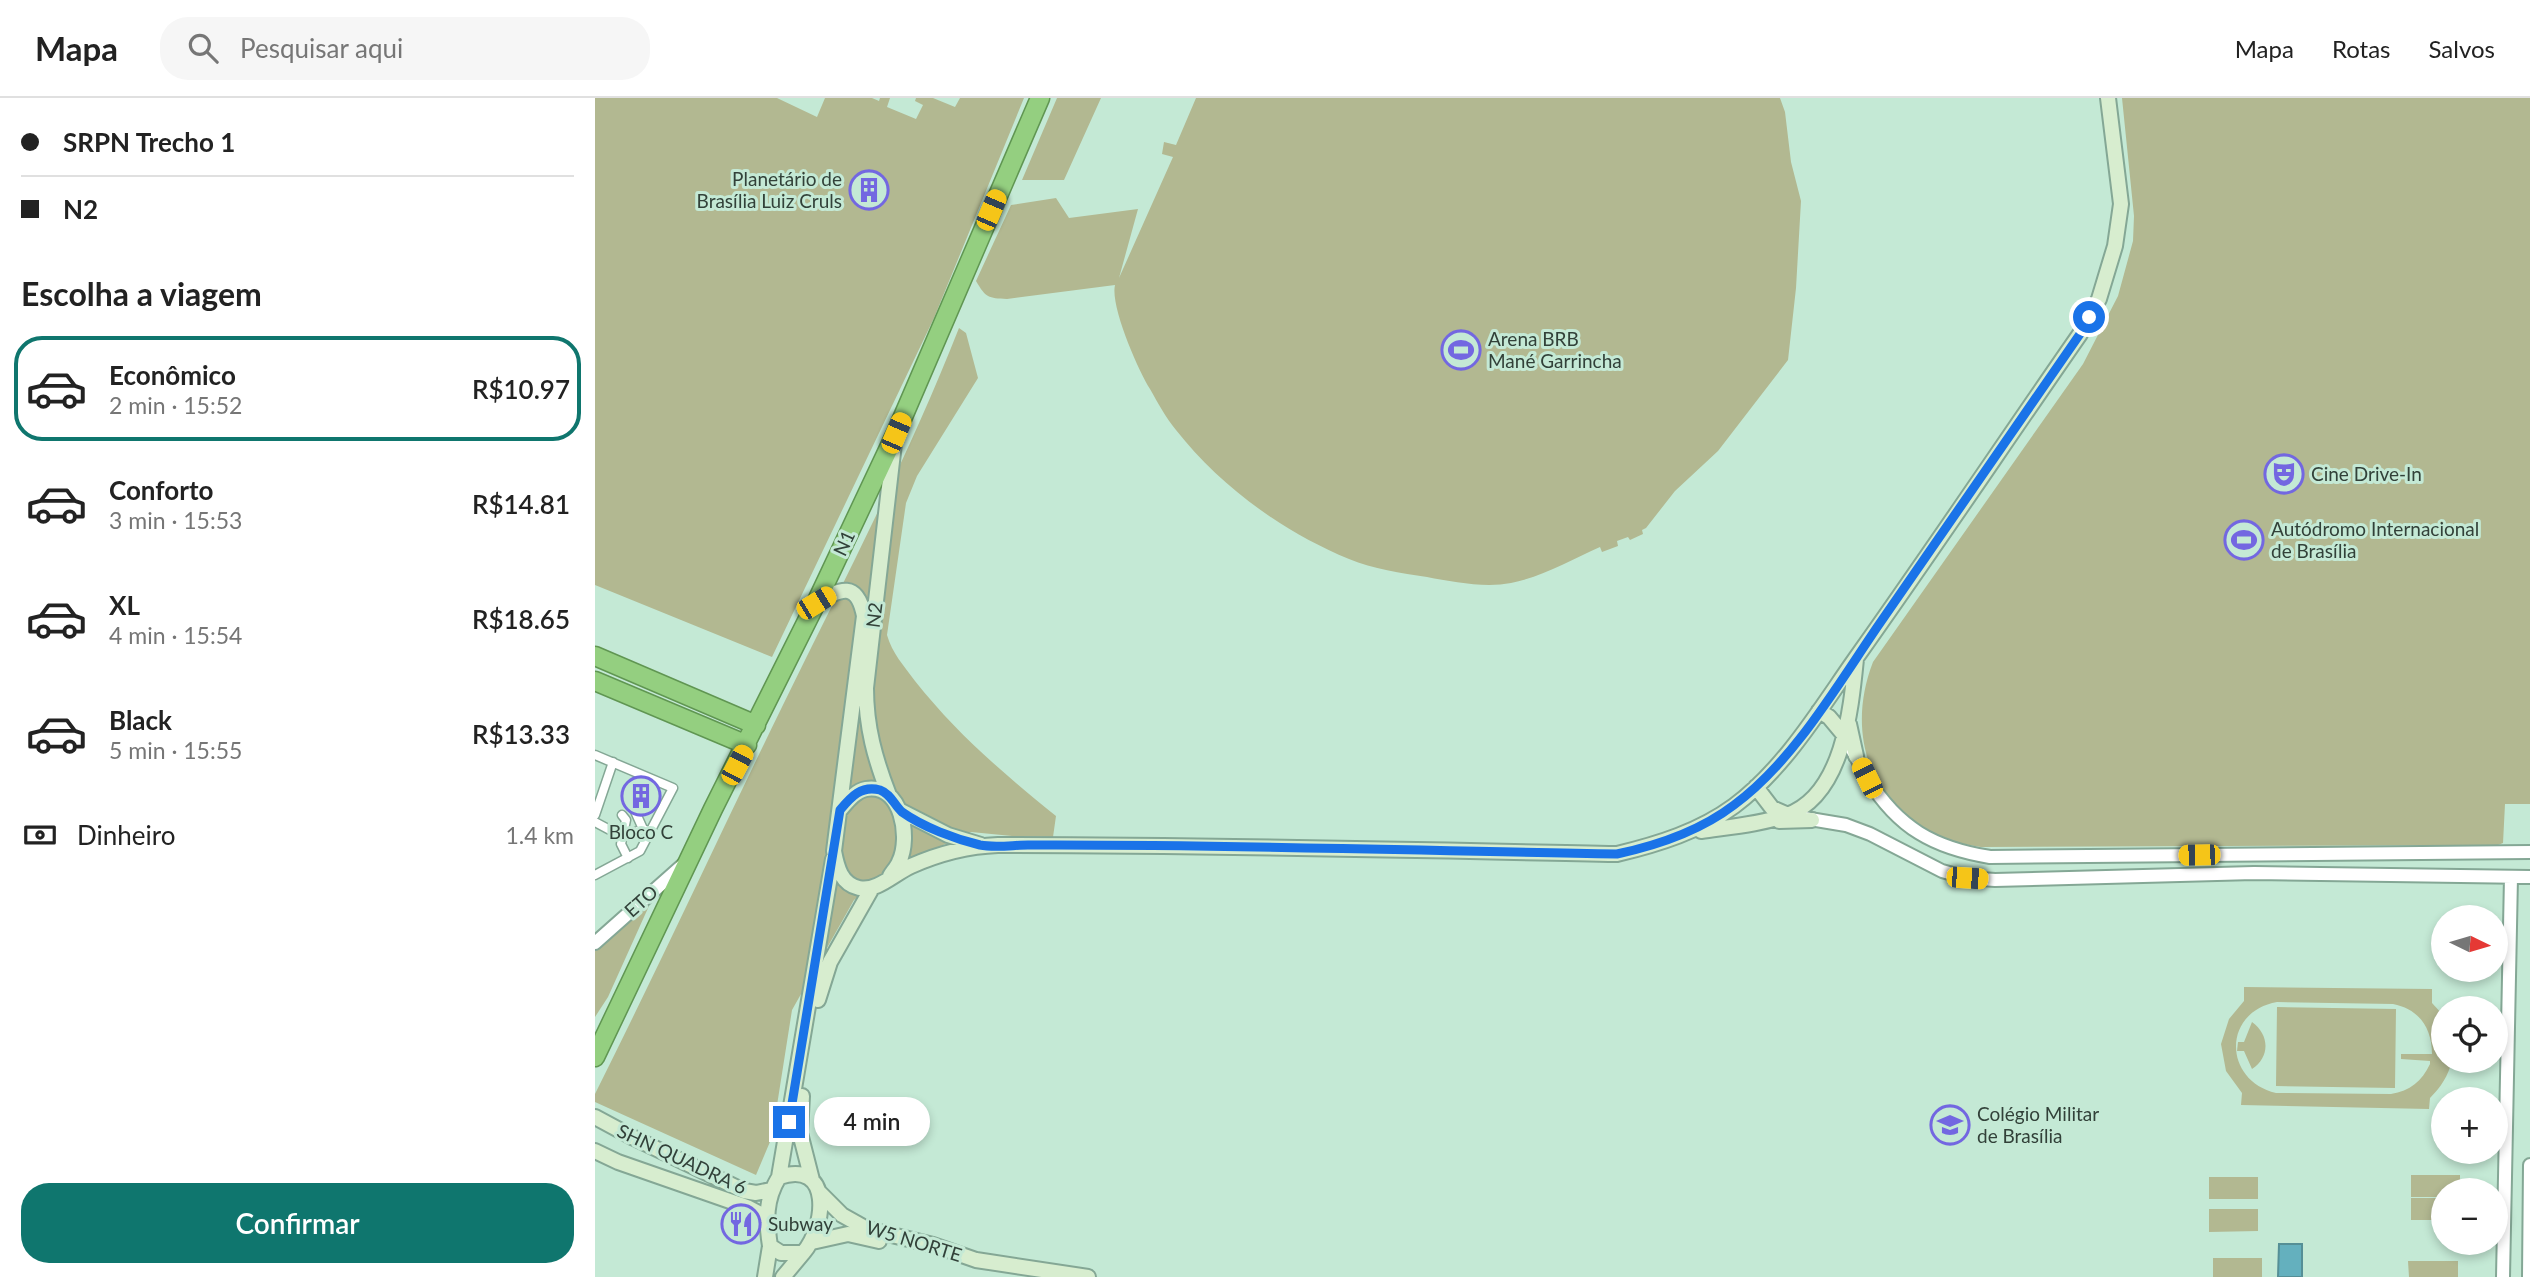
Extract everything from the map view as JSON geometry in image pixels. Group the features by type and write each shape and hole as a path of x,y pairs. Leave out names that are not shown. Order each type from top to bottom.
{"highway":[{"name":"N1","path":"595,1057 896,433 1040,98"},
{"path":"595,656 756,725"},
{"path":"595,681 747,745"}],"main road":[{"path":"1686,834 1710,822 1756,787 1793,746 2080,334 2099,299 2115,246 2120,204 2108,98"},
{"name":"N2","path":"889,795 870,740 866,688 896,433"},
{"name":"N2","path":"816,603 834,592 844,590 855,593 861,602 864,616 840,810"},
{"path":"834,851 841,876 849,884 860,888 872,888 911,866 982,845 1176,845 1617,854 1686,834 1788,815 1807,803 1829,779 1844,735 1856,658"},
{"path":"1819,711 1829,717 1844,735"},
{"path":"1848,713 1856,756"},
{"path":"1756,787 1772,808 1788,815"},
{"path":"765,1277 770,1245 766,1217 775,1184 840,810 853,795 865,789 880,790 889,795 901,811 948,835 982,845"},
{"path":"887,880 900,860 904,841 901,811"},
{"path":"1763,820 1812,820"},
{"path":"783,1277 808,1247 821,1206 799,1121 816,1007 830,962 872,888"},
{"name":"SHN QUADRA 6","path":"595,1117 744,1191 756,1193 775,1184"},
{"path":"618,1162 622,1146 634,1138"},
{"path":"595,1151 618,1162 747,1207 766,1217"},
{"path":"775,1184 798,1174 806,1175 816,1186"},
{"name":"W5 NORTE","path":"816,1186 842,1215 867,1229 933,1245 976,1260 1060,1275 1069,1272 1088,1277"},
{"name":"W5 NORTE","path":"808,1247 848,1234 920,1251 1004,1277"},
{"path":"770,1245 781,1253 808,1247"}],"street":[{"path":"1844,735 1867,778 1885,803 1913,830 1938,845 1965,853 1990,857 2530,852"},
{"path":"595,755 673,788 647,830 640,852 626,855 610,870 595,875"},
{"path":"595,815 613,762"},
{"path":"634,809 647,830"},
{"path":"1788,815 1858,829 1942,871 1967,878 2008,880 2284,871 2286,861 2281,854"},
{"path":"622,816 626,820 620,838 626,855"},
{"path":"595,822 620,838 647,830"},
{"path":"2307,876 2302,871 2303,862 2313,855"},
{"name":"ETO","path":"595,943 647,894 688,861"},
{"path":"2255,873 2307,876 2450,874 2530,877"},
{"path":"2503,1277 2511,877"},
{"path":"2529,1277 2530,1165"}],"green space":[{"path":"595,98 777,98 817,117 825,98 872,98 879,101 880,98 890,98 887,107 916,119 923,105 915,101 916,98 933,98 955,107 960,98 1024,98 934,318 772,657 595,585"},
{"path":"1057,98 1101,98 1064,180 1022,180"},
{"name":"Arena BRB Mané Garrincha","path":"1196,98 1780,98 1785,112 1791,162 1801,201 1796,288 1788,360 1718,451 1675,491 1642,530 1643,534 1630,540 1628,537 1617,541 1618,546 1602,552 1600,547 1534,577 1511,583 1480,585 1387,570 1349,559 1324,548 1254,505 1212,470 1176,430 1145,380 1126,338 1117,307 1115,285 1007,299 988,296 976,281 1011,205 1056,198 1069,218 1138,209 1119,278 1173,157 1162,154 1164,142 1176,145"},
{"name":"Autódromo Internacional de Brasília","path":"2122,98 2530,98 2530,804 2505,804 2503,843 1981,847 1947,839 1919,825 1896,806 1878,783 1867,756 1862,726 1864,695 1873,662 2083,364 2118,296 2133,241 2134,216"},
{"path":"959,328 966,333 978,378 917,476 906,503 887,635 903,665 931,701 999,769 1056,816 1053,837 971,832 898,866 854,900 792,1010 772,1137 756,1175 595,1102 595,1094 874,519"},
{"path":"653,897 608,997 595,1017 595,950 640,905"},
{"path":"2244,987 2432,989 2431,1045 2427,1028 2417,1015 2393,1004 2277,1002 2259,1008 2246,1019 2236,1046 2246,1075 2259,1086 2276,1093 2391,1094 2404,1090 2419,1080 2430,1061 2401,1059 2401,1054 2431,1054 2431,1073 2447,1073 2440,1087 2431,1087 2429,1109 2241,1105 2242,1093 2226,1071 2221,1044 2229,1019 2244,1001"},
{"path":"2277,1007 2396,1009 2395,1088 2276,1086"},
{"path":"2252,1022 2262,1033 2266,1046 2262,1058 2252,1069 2244,1051 2237,1051 2238,1042 2244,1042"},
{"path":"2411,1175 2460,1175 2460,1178 2431,1178 2431,1197 2411,1197"},
{"path":"2209,1177 2258,1177 2258,1199 2209,1199"},
{"path":"2411,1198 2431,1198 2431,1220 2411,1220"},
{"path":"2209,1209 2258,1209 2258,1231 2209,1232"},
{"path":"2213,1258 2262,1258 2262,1277 2213,1277"},
{"path":"2408,1261 2458,1261 2458,1277 2409,1277"}],"water":[{"path":"2279,1244 2302,1244 2302,1277 2278,1277"}],"place":[{"name":"Planetário de Brasília Luiz Cruls","path":"869,190"},
{"name":"Arena BRB Mané Garrincha","path":"1461,350"},
{"name":"Cine Drive-In","path":"2284,474"},
{"name":"Autódromo Internacional de Brasília","path":"2244,540"},
{"name":"Bloco C","path":"641,796"},
{"name":"Colégio Militar de Brasília","path":"1950,1125"},
{"name":"Subway","path":"741,1224"}],"route":[{"path":"789,1122 840,810 853,795 865,789 880,790 889,795 901,811 917,820 948,835 982,845 1176,845 1617,854 1686,834 1736,804 1756,787 1793,746 2080,334 2089,317"}]}
